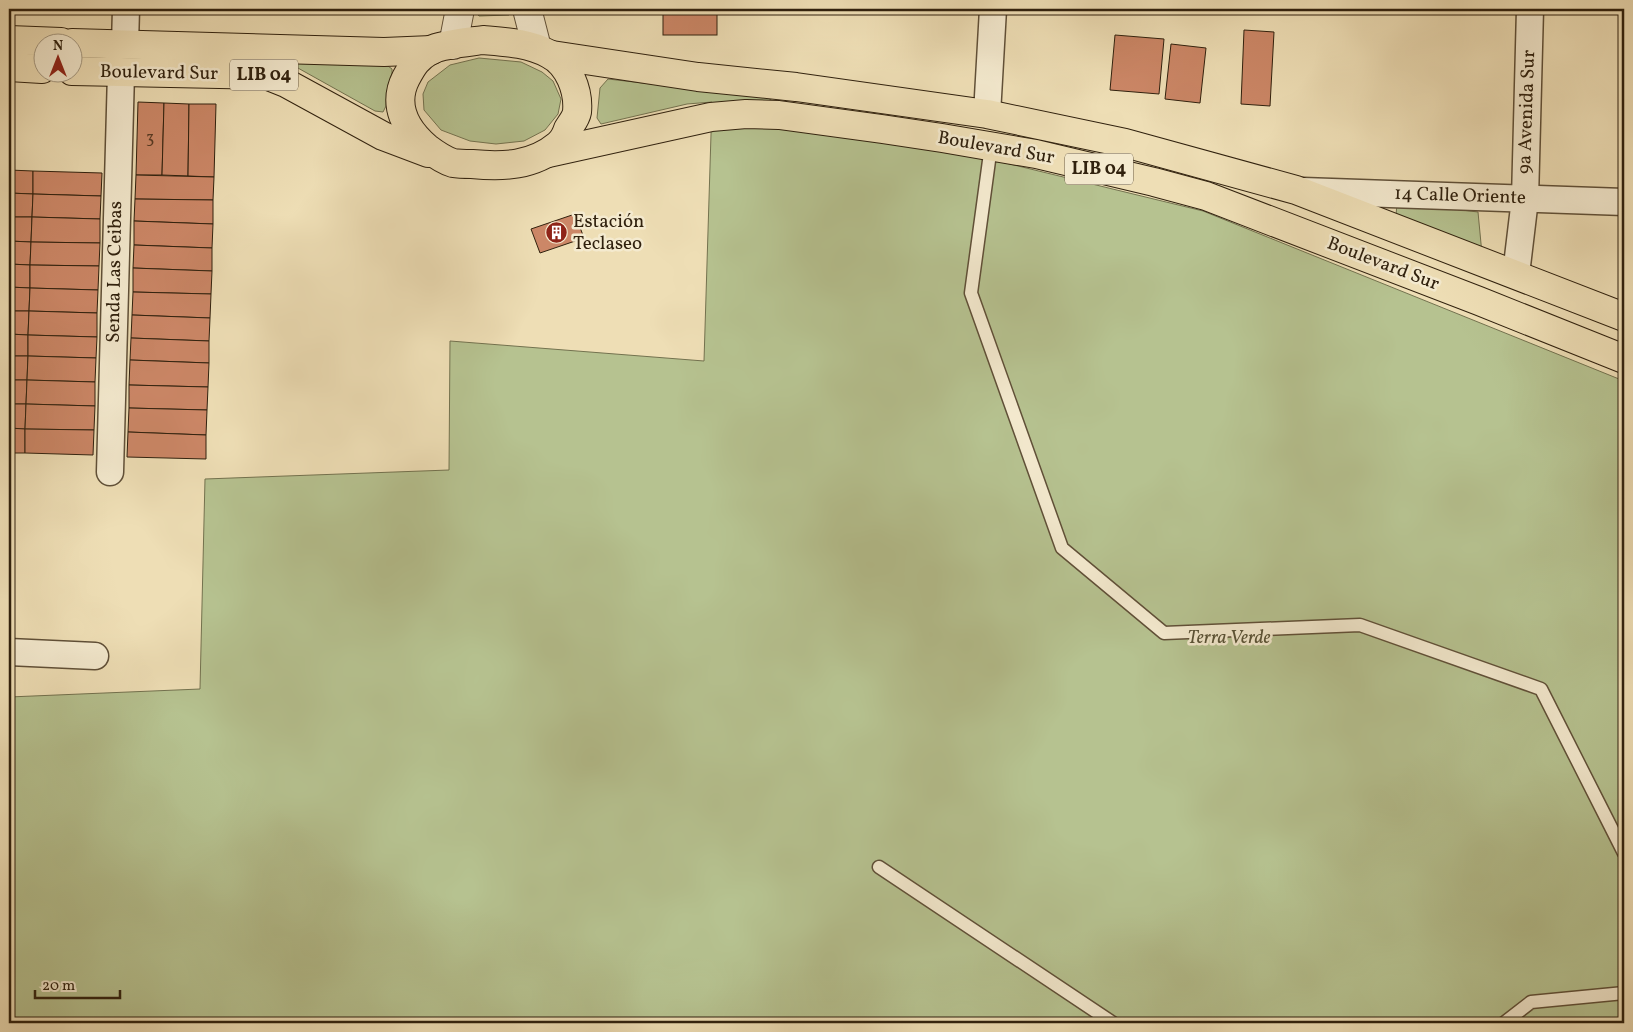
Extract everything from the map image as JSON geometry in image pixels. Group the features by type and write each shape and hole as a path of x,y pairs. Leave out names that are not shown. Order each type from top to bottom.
{"highway":[{"path":"9,40 32,41"},
{"name":"LIB 04","path":"483,40 518,43 544,51 564,66 572,80 577,96 577,114 561,143 548,153 518,164 496,167 453,163 437,156 415,138 404,121 401,103 402,86 415,62 442,47 483,40"},
{"name":"Boulevard Sur","path":"82,43 384,52 442,47"},
{"name":"Boulevard Sur","path":"544,51 698,77 796,87 987,114 1125,143 1296,190 1624,317"},
{"path":"9,67 32,68"},
{"name":"Boulevard Sur","path":"82,71 266,75 286,83 382,136 437,156"},
{"name":"Boulevard Sur","path":"548,153 711,117 746,114 787,116 942,138 1036,154 1206,196 1624,358"}],"street":[{"path":"125,44 126,9"},
{"path":"442,47 460,9"},
{"path":"526,9 544,51"},
{"path":"987,114 993,9"},
{"name":"9a Avenida Sur","path":"1516,274 1525,198 1530,9"},
{"name":"Senda Las Ceibas","path":"110,472 120,73"},
{"name":"14 Calle Oriente","path":"1296,190 1624,202"},
{"path":"9,652 95,656"}],"lane":[{"path":"991,146 971,293 1062,548 1164,633 1360,625 1541,689 1624,853"},
{"path":"879,867 1113,1023"},
{"path":"1504,1023 1531,1002 1624,993"}],"green space":[{"path":"473,9 514,9 509,15 479,16"},
{"path":"280,58 388,66 392,69 392,73 387,91 386,106 383,112 375,111"},
{"path":"479,58 521,62 542,72 553,81 561,99 558,114 545,130 524,141 496,144 470,141 441,130 424,110 423,94 428,82 450,65"},
{"name":"Terra Verde","path":"608,79 773,98 766,102 755,102 1203,211 1624,381 1624,1023 9,1023 9,697 200,689 205,479 449,470 450,341 704,361 712,102 687,104 601,124 597,118 600,88"},
{"path":"1397,202 1478,212 1482,254 1396,216"}],"building":[{"path":"663,9 717,9 717,35 663,35"},
{"path":"1244,30 1274,32 1270,106 1241,104"},
{"path":"1115,35 1164,39 1159,94 1110,90"},
{"path":"1171,44 1206,48 1200,103 1165,99"},
{"path":"138,102 164,103 162,175 136,175"},
{"path":"164,103 189,104 188,176 162,175"},
{"path":"189,104 216,104 214,177 188,176"},
{"path":"9,170 33,171 33,194 9,193"},
{"path":"33,171 102,173 101,196 33,194"},
{"path":"136,175 214,177 213,200 135,199"},
{"path":"9,193 33,194 32,217 9,217"},
{"path":"33,194 101,196 100,219 32,217"},
{"path":"135,199 213,200 213,224 134,221"},
{"name":"Estación Teclaseo","path":"575,214 584,238 540,253 531,229"},
{"path":"9,217 32,217 31,242 9,241"},
{"path":"32,217 100,219 100,243 31,242"},
{"path":"134,221 213,224 212,248 134,245"},
{"path":"9,241 31,242 30,265 9,264"},
{"path":"31,242 100,243 99,266 30,265"},
{"path":"134,245 212,248 212,271 133,268"},
{"path":"9,264 30,265 30,288 9,287"},
{"path":"30,265 99,266 98,290 30,288"},
{"path":"133,268 212,271 211,294 133,292"},
{"path":"9,287 30,288 29,311 9,311"},
{"path":"30,288 98,290 97,313 29,311"},
{"path":"133,292 211,294 210,318 132,315"},
{"path":"9,311 29,311 28,335 9,334"},
{"path":"29,311 97,313 97,337 28,335"},
{"path":"132,315 210,318 209,341 131,338"},
{"path":"9,334 28,335 28,356 9,356"},
{"path":"28,335 97,337 96,358 28,356"},
{"path":"131,338 209,341 209,363 130,360"},
{"path":"9,356 28,356 27,380 9,380"},
{"path":"28,356 96,358 95,382 27,380"},
{"path":"130,360 209,363 208,387 129,385"},
{"path":"9,380 27,380 26,404 9,404"},
{"path":"27,380 95,382 95,406 26,404"},
{"path":"129,385 208,387 207,410 129,408"},
{"path":"9,404 26,404 25,429 9,428"},
{"path":"26,404 95,406 94,430 25,429"},
{"path":"129,408 207,410 206,435 128,432"},
{"path":"9,428 25,429 25,453 9,453"},
{"path":"25,429 94,430 93,455 25,453"},
{"path":"128,432 206,435 206,459 127,457"}],"place":[{"name":"Estación Teclaseo","path":"557,233"}]}
